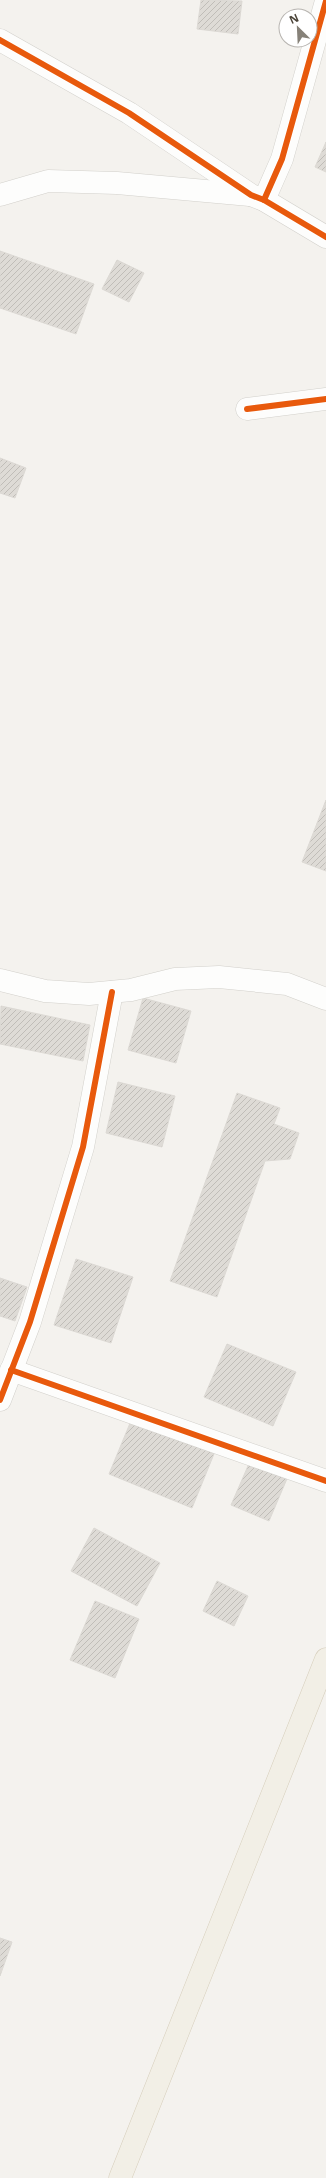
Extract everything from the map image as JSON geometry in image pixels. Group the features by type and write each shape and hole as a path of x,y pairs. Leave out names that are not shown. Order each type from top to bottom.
{"main road":[{"path":"120,2178 326,1659"}],"street":[{"path":"258,197 282,159 326,1"},
{"path":"0,40 129,113 258,197 326,237"},
{"path":"0,195 48,181 117,183 258,197"},
{"path":"247,408 326,399"},
{"path":"0,980 45,991 89,994 131,990 175,979 219,977 287,984 326,999"},
{"path":"0,1400 30,1322 83,1147 112,992"},
{"path":"11,1370 326,1481"}],"building":[{"path":"201,0 242,1 238,34 197,29"},
{"path":"326,142 326,172 315,167"},
{"path":"0,251 94,284 76,334 0,308"},
{"path":"117,260 144,273 129,302 102,289"},
{"path":"0,458 26,468 15,498 0,493"},
{"path":"326,800 326,871 302,862"},
{"path":"143,998 191,1011 176,1063 128,1050"},
{"path":"1,1006 90,1025 83,1061 0,1044"},
{"path":"118,1082 175,1096 162,1147 106,1133"},
{"path":"237,1093 280,1108 274,1124 299,1133 290,1159 265,1161 217,1297 170,1281"},
{"path":"76,1259 133,1277 111,1343 54,1325"},
{"path":"0,1278 27,1287 15,1321 0,1316"},
{"path":"227,1344 296,1372 273,1426 204,1397"},
{"path":"133,1416 216,1449 192,1508 109,1474"},
{"path":"251,1459 289,1474 269,1521 231,1505"},
{"path":"94,1528 160,1563 137,1606 71,1571"},
{"path":"217,1581 248,1596 234,1626 203,1611"},
{"path":"95,1601 139,1619 115,1678 70,1660"},
{"path":"0,1938 12,1942 0,1976"}],"cycle path":[{"path":"264,200 282,159 326,1"},
{"path":"0,40 129,113 251,195 264,200 326,237"},
{"path":"247,409 326,399"},
{"path":"0,1400 30,1322 83,1147 112,992"},
{"path":"11,1370 326,1481"}]}
